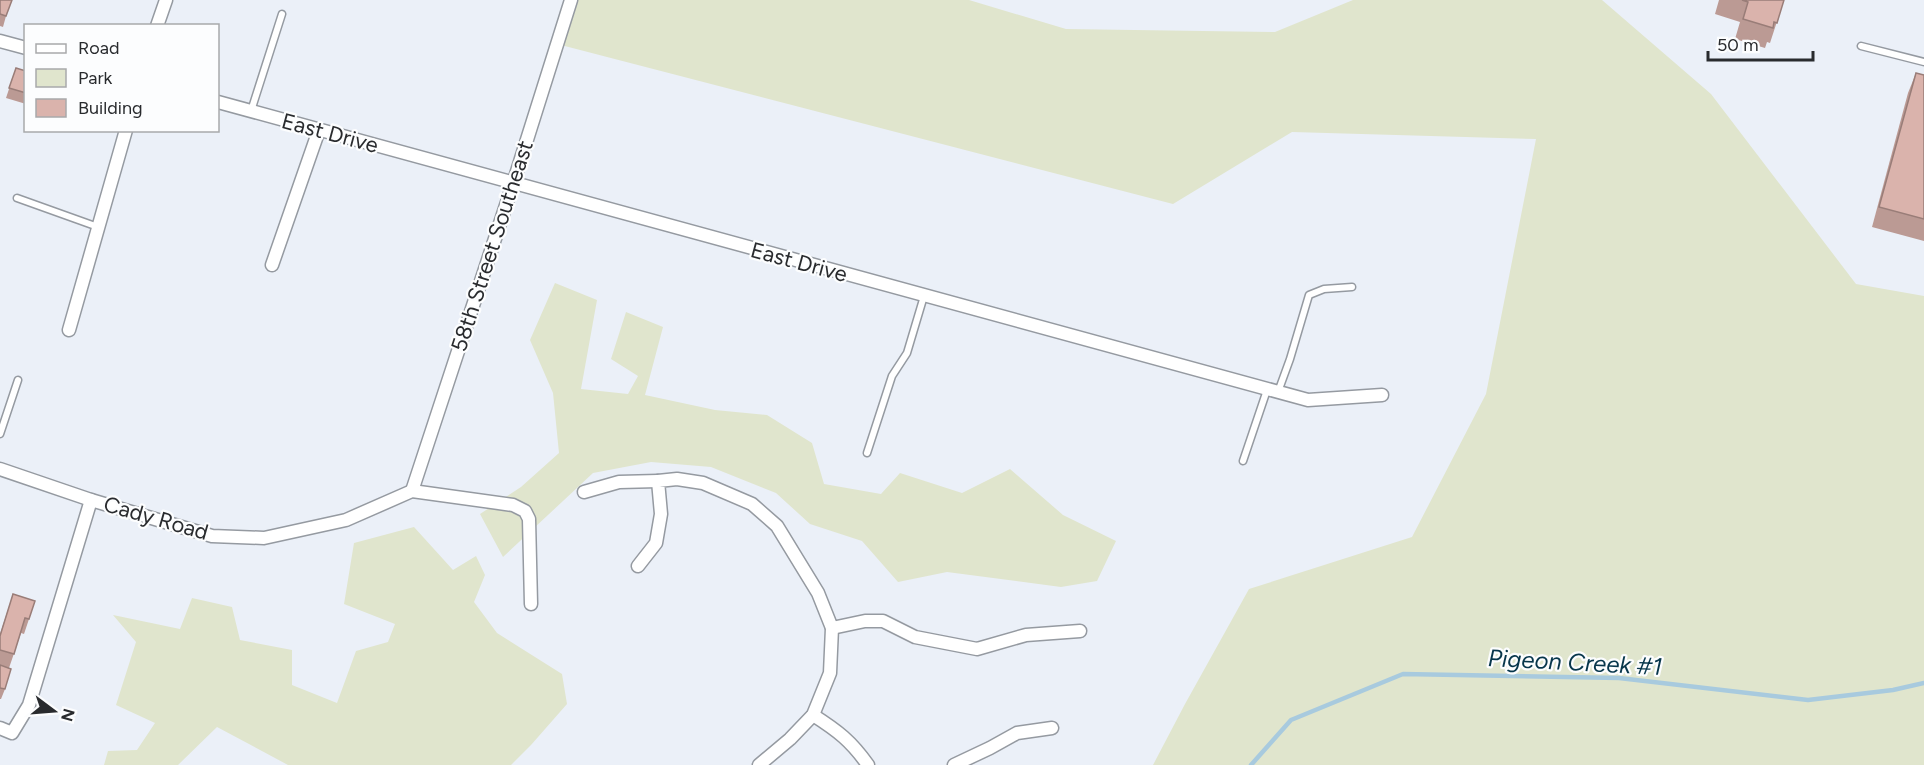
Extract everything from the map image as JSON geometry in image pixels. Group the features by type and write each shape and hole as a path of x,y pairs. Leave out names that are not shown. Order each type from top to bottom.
{"street":[{"path":"158,24 166,0"},
{"name":"58th Street Southeast","path":"412,491 571,0"},
{"path":"0,41 24,47"},
{"name":"East Drive","path":"219,102 1308,400 1382,395"},
{"path":"272,265 319,130"},
{"path":"69,330 125,132"},
{"name":"Cady Road","path":"0,469 91,500 212,536 264,538 346,520 412,491"},
{"path":"584,492 619,482 677,480 703,483 752,504 777,526 818,593 832,628 830,673 813,716 759,765"},
{"path":"638,566 656,543 661,514 658,482"},
{"path":"412,491 513,506 525,511 529,519 531,604"},
{"path":"0,728 12,733 29,705 91,500"},
{"path":"832,628 865,621 883,621 915,637 977,649 1026,636 1080,631"},
{"path":"813,716 840,732 855,746 868,765"},
{"path":"954,765 1017,733 1052,728"}],"lane":[{"path":"250,111 282,14"},
{"path":"1861,46 1924,62"},
{"path":"17,198 99,227"},
{"path":"1243,461 1273,391 1290,359 1309,295 1324,289 1352,287"},
{"path":"867,453 892,376 907,353 924,296"},
{"path":"0,434 18,380"}],"green space":[{"path":"571,0 969,0 1066,29 1275,32 1353,0 1602,0 1711,94 1856,284 1924,296 1924,765 1153,765 1249,589 1412,537 1486,394 1536,139 1292,132 1173,204 557,44"},
{"path":"555,283 597,300 581,389 628,394 638,376 611,359 626,312 663,327 645,395 715,410 767,415 812,443 824,484 881,494 900,473 962,493 1010,469 1063,515 1116,541 1097,581 1061,587 947,572 898,582 862,541 810,524 776,493 711,467 651,462 593,473 503,557 480,514 521,487 559,453 553,393 530,340"},
{"path":"414,527 453,570 476,556 485,575 474,602 497,633 562,674 567,704 511,765 288,765 217,727 178,765 104,765 108,751 137,750 155,723 116,705 136,642 113,615 180,629 192,598 232,607 240,640 292,650 292,685 337,703 356,651 388,642 395,624 344,604 354,543"}],"building":[{"path":"0,0 12,0 6,16 0,14"},
{"path":"1742,0 1784,0 1777,23 1774,22 1773,28 1743,19 1748,2"},
{"path":"16,68 24,70 24,92 9,88"},
{"path":"1916,73 1924,75 1924,219 1879,207"},
{"path":"13,594 35,601 29,619 25,618 14,654 0,650 0,636"},
{"path":"0,665 11,669 5,689 0,688"}],"waterway":[{"name":"Pigeon Creek #1","path":"1251,765 1291,720 1403,674 1619,678 1808,700 1893,690 1924,683"}]}
